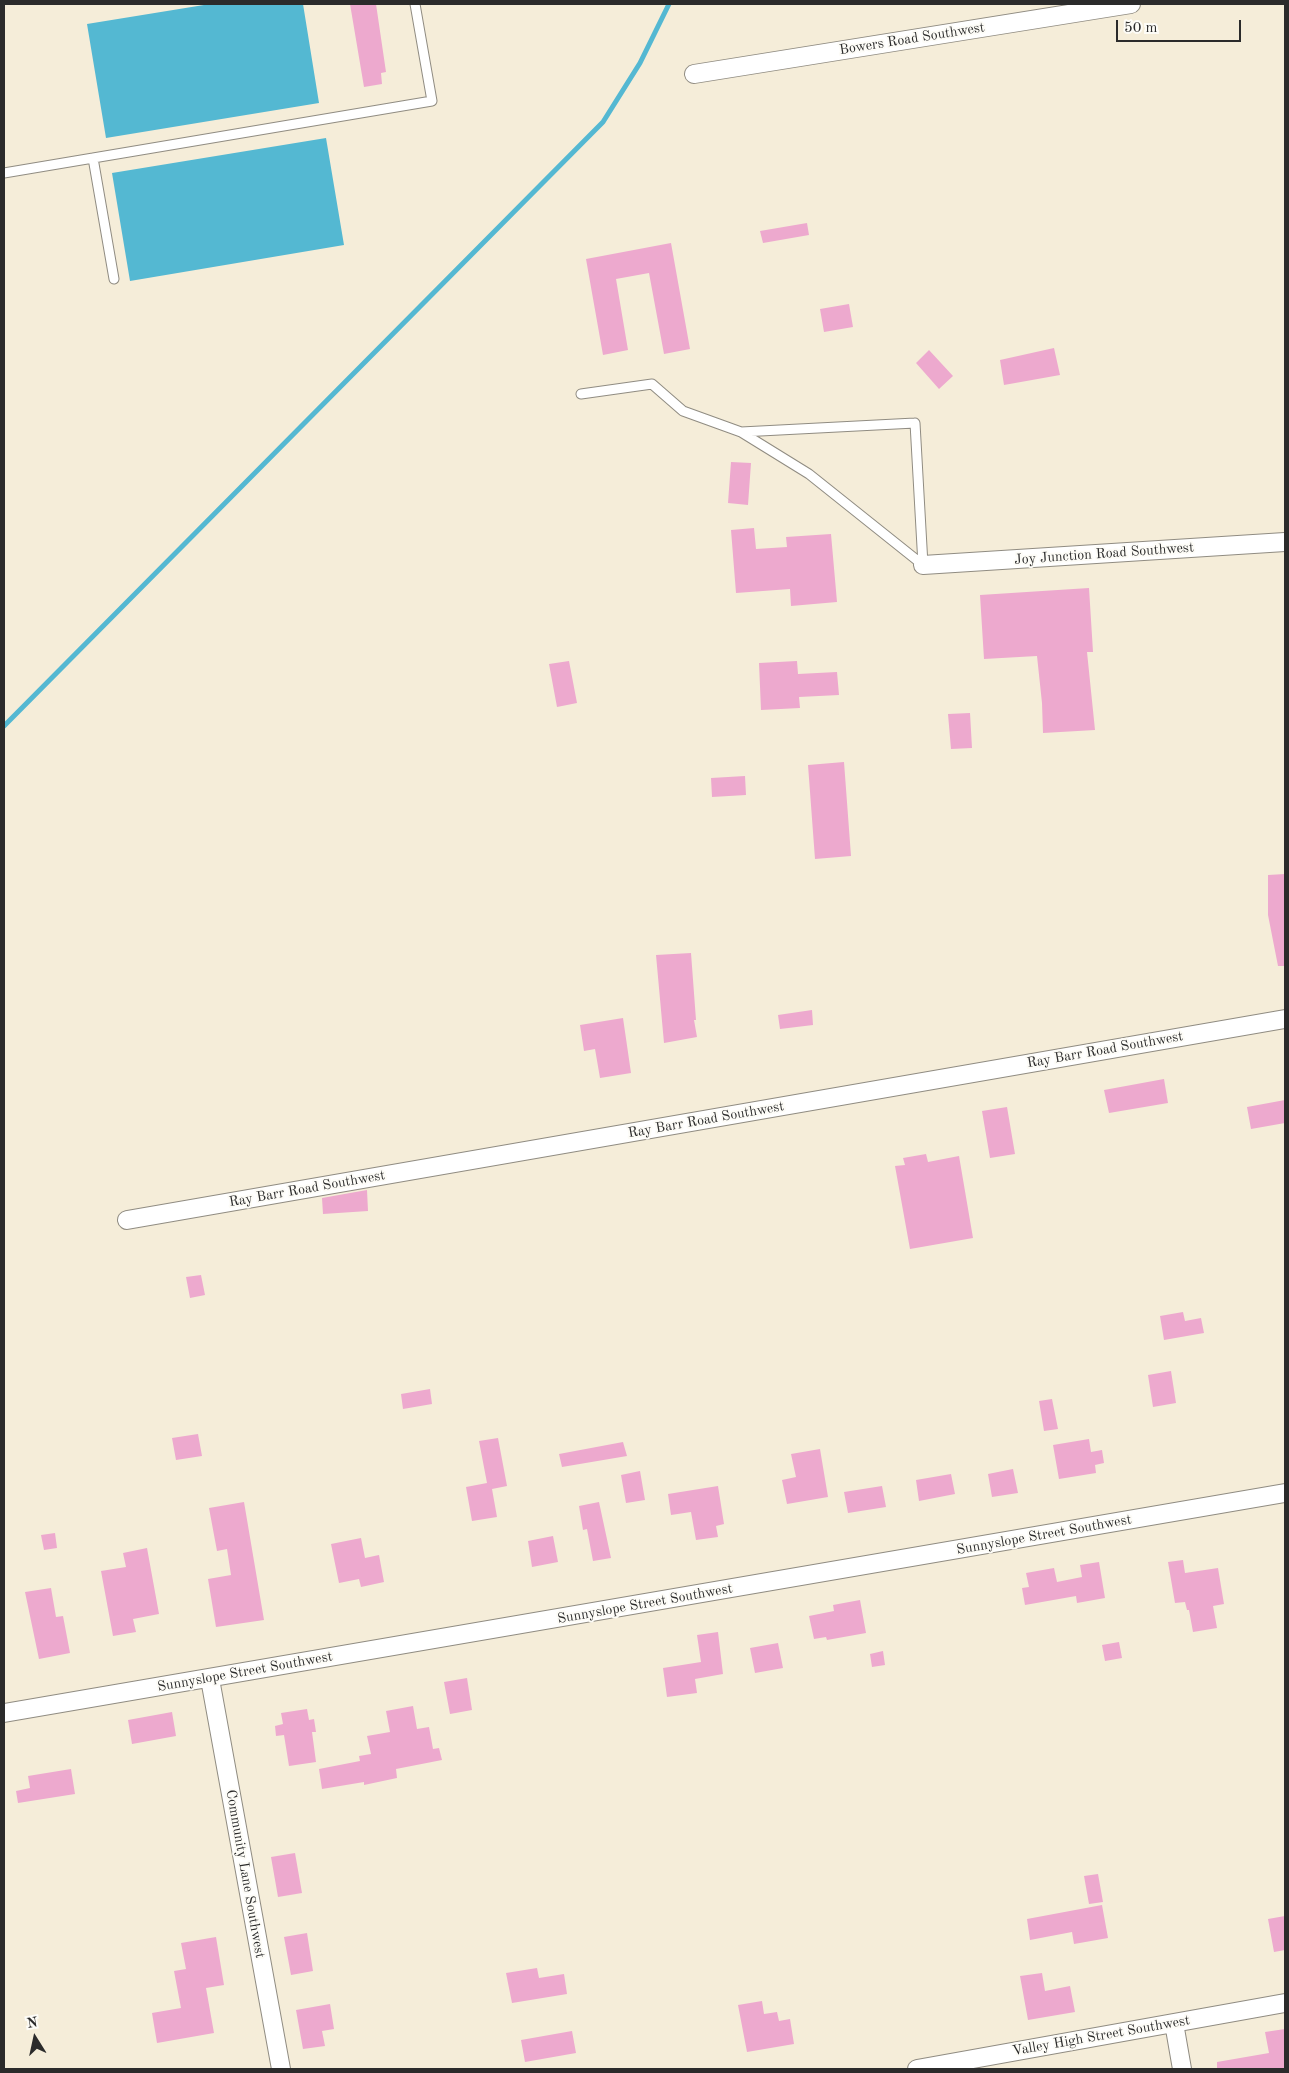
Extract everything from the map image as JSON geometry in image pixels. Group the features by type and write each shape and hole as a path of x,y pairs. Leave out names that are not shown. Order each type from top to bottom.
{"street":[{"name":"Bowers Road Southwest","path":"694,74 1131,4"},
{"name":"Joy Junction Road Southwest","path":"923,565 1285,542"},
{"name":"Ray Barr Road Southwest","path":"127,1220 1285,1019"},
{"name":"Sunnyslope Street Southwest","path":"4,1713 1285,1493"},
{"name":"Community Lane Southwest","path":"210,1679 281,2069"},
{"name":"Valley High Street Southwest","path":"917,2069 960,2066 1285,2003"},
{"path":"1174,2023 1182,2069"}],"lane":[{"path":"4,173 432,101 414,4"},
{"path":"93,158 114,279"},
{"path":"581,394 652,384 683,411 741,432 809,474 923,565"},
{"path":"741,432 915,423 923,565"}],"water":[{"path":"210,4 303,4 319,103 106,138 87,24"},
{"path":"326,138 344,245 130,281 112,173"}],"building":[{"path":"350,4 376,4 386,72 381,73 382,84 364,87"},
{"path":"807,223 809,235 763,243 760,231"},
{"path":"671,243 690,349 664,354 649,273 616,279 628,350 603,355 586,259"},
{"path":"849,304 853,327 824,332 820,309"},
{"path":"1054,348 1060,375 1004,385 1000,360"},
{"path":"929,350 953,376 939,389 916,363"},
{"path":"731,462 751,463 748,505 728,503"},
{"path":"754,528 756,549 787,547 786,537 831,534 837,602 791,606 790,589 736,593 731,530"},
{"path":"1089,588 1093,652 1087,652 1095,730 1043,733 1037,656 984,659 980,595"},
{"path":"569,661 577,703 557,707 549,664"},
{"path":"797,661 798,674 837,672 839,695 799,697 800,708 761,710 759,663"},
{"path":"970,713 972,748 951,749 948,714"},
{"path":"844,762 851,856 815,859 808,765"},
{"path":"745,776 746,795 712,797 711,778"},
{"path":"1285,874 1285,966 1278,966 1268,915 1268,875"},
{"path":"691,953 696,1020 694,1020 697,1037 664,1043 656,955"},
{"path":"812,1010 813,1025 780,1029 778,1015"},
{"path":"623,1018 631,1073 600,1078 595,1049 584,1051 580,1025"},
{"path":"1164,1079 1168,1103 1109,1113 1104,1090"},
{"path":"1285,1100 1285,1123 1251,1129 1247,1107"},
{"path":"1007,1107 1015,1154 990,1158 982,1111"},
{"path":"926,1154 928,1162 959,1156 973,1238 910,1249 895,1166 905,1165 903,1158"},
{"path":"367,1190 368,1211 323,1214 322,1198"},
{"path":"201,1275 205,1295 190,1298 186,1277"},
{"path":"1183,1312 1185,1321 1201,1318 1204,1333 1164,1340 1160,1316"},
{"path":"1171,1371 1176,1403 1153,1407 1148,1375"},
{"path":"430,1389 432,1404 403,1409 401,1394"},
{"path":"1052,1399 1058,1429 1044,1431 1039,1401"},
{"path":"198,1434 202,1456 176,1460 172,1438"},
{"path":"498,1438 507,1486 492,1489 497,1517 472,1521 466,1487 487,1483 479,1441"},
{"path":"1089,1439 1091,1452 1102,1450 1104,1463 1095,1465 1096,1473 1059,1479 1053,1445"},
{"path":"623,1442 627,1456 562,1467 559,1454"},
{"path":"820,1449 828,1497 787,1504 782,1480 796,1477 791,1454"},
{"path":"1013,1469 1018,1493 992,1497 988,1474"},
{"path":"640,1471 645,1500 626,1503 621,1475"},
{"path":"951,1474 955,1494 919,1501 916,1480"},
{"path":"718,1486 724,1524 716,1526 718,1537 696,1540 691,1512 671,1515 668,1494"},
{"path":"882,1486 886,1507 848,1513 844,1492"},
{"path":"244,1502 264,1620 216,1627 208,1579 231,1575 227,1549 217,1551 209,1508"},
{"path":"599,1502 611,1558 593,1561 587,1529 583,1530 579,1506"},
{"path":"55,1533 57,1548 44,1550 41,1535"},
{"path":"553,1536 558,1562 532,1567 528,1541"},
{"path":"361,1538 365,1558 379,1555 384,1582 361,1587 359,1579 339,1583 331,1544"},
{"path":"147,1548 159,1614 133,1619 136,1632 113,1636 101,1571 126,1567 123,1553"},
{"path":"1183,1560 1185,1573 1218,1568 1224,1604 1213,1606 1217,1628 1193,1632 1189,1610 1187,1610 1185,1602 1175,1603 1168,1562"},
{"path":"1099,1562 1105,1598 1077,1603 1076,1596 1025,1605 1022,1588 1029,1587 1026,1573 1054,1568 1057,1582 1082,1577 1080,1565"},
{"path":"51,1588 56,1617 63,1616 70,1653 39,1659 25,1592"},
{"path":"860,1600 866,1633 827,1640 826,1637 814,1639 809,1616 834,1611 833,1605"},
{"path":"718,1632 723,1674 695,1679 697,1693 667,1697 663,1668 701,1662 697,1635"},
{"path":"1119,1642 1122,1658 1105,1661 1102,1645"},
{"path":"778,1643 783,1668 755,1673 750,1648"},
{"path":"883,1651 885,1665 872,1667 870,1654"},
{"path":"467,1678 472,1710 450,1714 444,1682"},
{"path":"413,1706 417,1729 429,1727 433,1749 439,1748 442,1760 396,1769 397,1778 364,1785 364,1782 322,1789 319,1769 360,1761 359,1756 371,1754 367,1736 390,1732 386,1711"},
{"path":"307,1709 309,1720 314,1719 316,1732 312,1732 316,1762 289,1766 284,1735 276,1736 275,1726 283,1724 281,1713"},
{"path":"172,1712 176,1736 132,1744 128,1720"},
{"path":"71,1769 75,1794 18,1803 16,1791 30,1788 28,1776"},
{"path":"295,1853 302,1893 278,1897 271,1857"},
{"path":"1098,1874 1103,1902 1089,1904 1084,1876"},
{"path":"1102,1905 1108,1938 1074,1944 1072,1932 1030,1940 1027,1919"},
{"path":"1285,1916 1285,1950 1274,1952 1268,1919"},
{"path":"307,1933 313,1971 291,1975 284,1937"},
{"path":"216,1937 224,1985 206,1988 214,2033 157,2043 152,2013 181,2008 174,1971 186,1969 181,1943"},
{"path":"537,1968 539,1978 564,1974 567,1994 512,2003 506,1973"},
{"path":"1042,1973 1045,1991 1070,1986 1075,2012 1028,2020 1020,1976"},
{"path":"762,2001 764,2014 777,2012 779,2021 790,2019 794,2044 747,2052 738,2005"},
{"path":"330,2004 334,2029 322,2031 325,2046 303,2049 296,2010"},
{"path":"1285,2029 1285,2069 1217,2069 1217,2062 1269,2053 1265,2032"},
{"path":"572,2031 576,2053 525,2062 521,2040"}],"waterway":[{"path":"4,726 603,122 640,63 669,4"}]}
